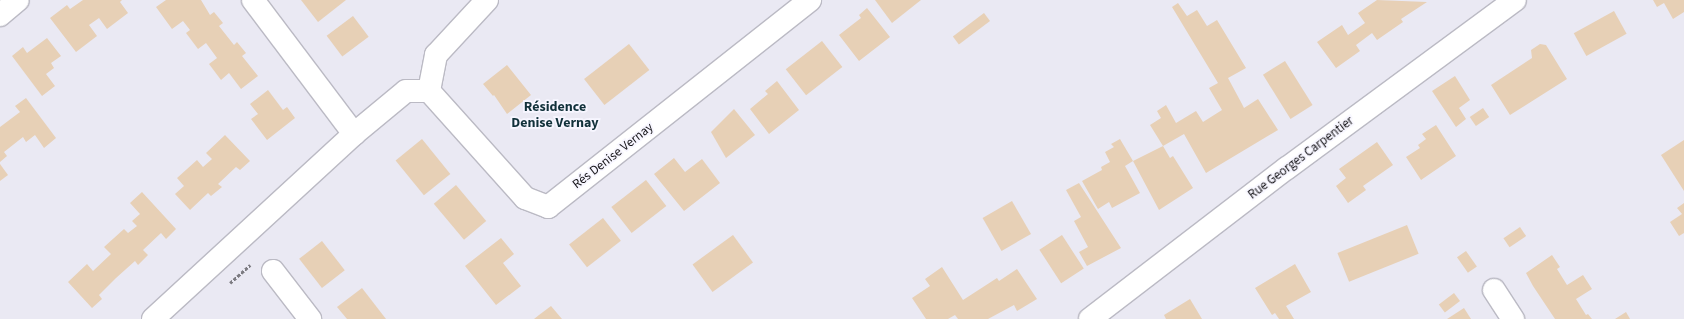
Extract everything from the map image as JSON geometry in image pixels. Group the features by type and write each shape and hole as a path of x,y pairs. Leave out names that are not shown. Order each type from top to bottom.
{"street":[{"path":"0,15 18,0"},
{"path":"253,0 354,134"},
{"path":"153,319 354,134 406,91 429,91 436,55 487,0"},
{"name":"Rés Denise Vernay","path":"429,91 525,198 548,207 810,0"},
{"name":"Rue Georges Carpentier","path":"1100,316 1293,163 1515,0"},
{"path":"273,271 310,319"},
{"path":"1494,290 1513,319"}],"building":[{"path":"83,0 122,0 120,2 128,13 107,29 99,18 89,25 97,36 76,52 50,18 67,5 70,9"},
{"path":"166,0 201,0 210,15 214,12 223,23 219,26 234,45 237,42 246,53 242,56 258,76 241,89 229,73 221,80 209,64 217,58 206,43 198,49 186,33 190,30 183,21 172,29 156,7"},
{"path":"301,0 346,0 318,22"},
{"path":"875,0 921,0 892,23"},
{"path":"1377,0 1427,2 1401,19 1403,22 1377,40 1372,33 1356,45 1360,51 1336,68 1317,42 1342,25 1348,35 1358,28 1365,23 1358,13"},
{"path":"1653,0 1684,0 1684,12 1673,19 1664,3 1657,7"},
{"path":"1178,3 1187,16 1197,10 1207,26 1217,20 1246,68 1228,78 1244,108 1258,99 1278,130 1206,173 1184,134 1163,146 1150,125 1161,118 1157,111 1166,105 1176,123 1196,111 1203,122 1222,110 1209,88 1218,83 1172,7"},
{"path":"867,8 890,37 859,61 839,35 861,18 859,15"},
{"path":"1614,11 1627,34 1586,56 1574,33"},
{"path":"984,13 990,21 959,44 953,36"},
{"path":"353,16 369,37 342,57 327,36"},
{"path":"47,38 61,56 51,63 54,68 46,74 55,86 42,96 12,56 23,47 27,53"},
{"path":"822,41 842,67 806,95 786,69"},
{"path":"629,44 649,70 604,105 584,79"},
{"path":"1540,44 1546,45 1567,79 1510,115 1491,85 1532,58 1531,50"},
{"path":"1285,61 1313,105 1291,119 1263,75"},
{"path":"507,65 531,95 507,114 494,95 493,96 483,84"},
{"path":"1455,76 1470,100 1459,108 1466,119 1456,127 1432,91"},
{"path":"777,81 799,110 769,134 750,109 768,94 765,91"},
{"path":"268,90 283,110 287,107 295,118 267,140 251,119 258,114 250,104"},
{"path":"26,98 56,138 44,148 35,135 26,142 23,137 4,152 7,156 0,162 0,127 20,112 15,106"},
{"path":"1483,108 1489,117 1476,126 1470,117"},
{"path":"734,109 755,135 726,158 711,132"},
{"path":"1436,125 1456,156 1421,180 1406,157 1420,148 1418,145 1426,139 1422,134"},
{"path":"225,135 250,161 240,170 236,167 218,184 222,187 211,196 208,193 190,210 175,194 184,186 177,178 197,160 203,167 212,159 206,153"},
{"path":"422,139 450,174 424,195 396,160"},
{"path":"1120,139 1133,161 1125,166 1140,193 1112,208 1109,202 1098,209 1082,181 1102,170 1101,167 1110,162 1105,152 1114,147 1111,144"},
{"path":"1684,140 1684,191 1661,155"},
{"path":"1377,142 1393,165 1363,186 1366,190 1348,203 1336,186 1346,178 1339,169"},
{"path":"1163,146 1170,158 1173,156 1193,188 1159,210 1133,161"},
{"path":"674,158 685,172 702,159 720,183 684,211 654,174"},
{"path":"0,164 8,175 0,181"},
{"path":"646,180 666,206 632,233 611,207"},
{"path":"1079,183 1121,248 1087,266 1079,252 1088,247 1074,221 1081,217 1066,190"},
{"path":"456,185 486,221 464,240 434,204"},
{"path":"142,192 176,229 166,239 161,233 143,250 148,255 138,265 135,261 116,278 99,295 102,299 92,308 68,282 87,264 93,271 111,254 104,247 124,229 128,233 137,226 132,221 140,214 130,203"},
{"path":"1012,201 1031,234 1002,251 983,218"},
{"path":"1684,203 1684,233 1679,236 1670,222 1682,214 1677,208"},
{"path":"603,218 621,241 587,267 569,244"},
{"path":"1407,225 1419,254 1349,282 1337,253"},
{"path":"1520,227 1526,236 1510,247 1503,238"},
{"path":"733,235 753,263 713,292 693,264"},
{"path":"1062,235 1084,269 1061,283 1039,250"},
{"path":"501,238 514,254 503,263 521,286 496,305 465,266"},
{"path":"322,241 345,270 322,288 299,259"},
{"path":"1466,251 1477,267 1468,273 1457,257"},
{"path":"1552,255 1560,267 1557,269 1567,285 1583,275 1592,289 1576,299 1586,315 1588,314 1592,319 1555,319 1533,286 1526,273"},
{"path":"1295,264 1311,292 1286,306 1294,319 1279,319 1275,313 1272,315 1255,288"},
{"path":"942,267 963,300 997,278 999,281 1017,269 1037,299 1017,311 1014,305 988,319 958,319 955,315 948,319 926,319 912,298 930,286 925,279"},
{"path":"362,288 386,319 347,319 337,307"},
{"path":"1454,293 1460,301 1445,312 1439,304"},
{"path":"1190,299 1202,319 1166,319 1164,315"},
{"path":"551,306 562,319 534,319 539,315"},
{"path":"1464,308 1471,319 1447,319"},
{"path":"1626,312 1630,319 1615,319"}],"district":[{"name":"Résidence Denise Vernay","path":"555,116"}]}
